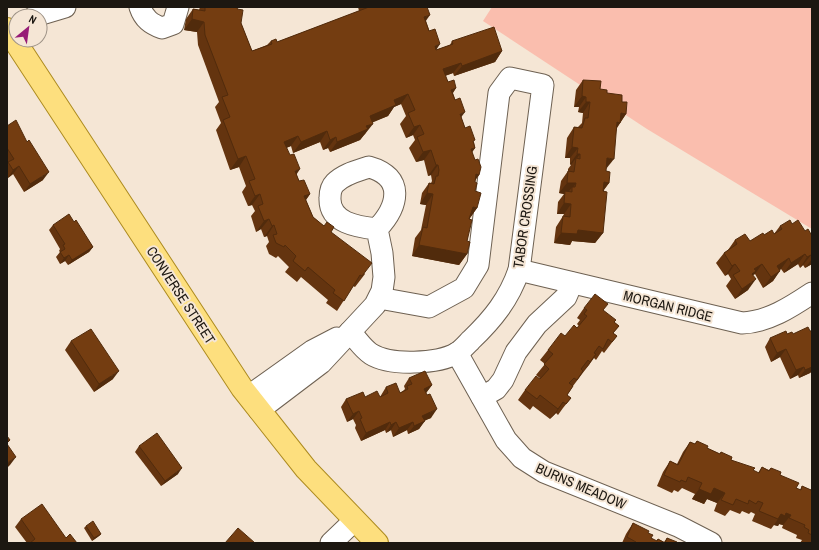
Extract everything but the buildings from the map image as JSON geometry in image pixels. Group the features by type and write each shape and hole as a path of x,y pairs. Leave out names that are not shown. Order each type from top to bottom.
{"main road":[{"name":"CONVERSE STREET","path":"23,48 214,347 254,403 306,469 354,521 377,543"}],"street":[{"path":"48,12 65,7"},
{"path":"140,7 143,15 151,24 162,28 173,24 178,7"},
{"name":"TABOR CROSSING","path":"379,298 428,307 464,288 478,265 499,93 510,78 543,85 519,270 513,289 499,311 457,353"},
{"path":"254,403 312,351 350,332 368,315 379,298 384,284 384,271 377,229"},
{"name":"MORGAN RIDGE","path":"519,270 742,323 757,321 786,310 812,293"},
{"path":"482,397 500,385 516,352 537,324 566,297 572,283"},
{"path":"350,332 371,353 391,361 421,362 457,353"},
{"name":"BURNS MEADOW","path":"457,353 506,440 517,454 533,466 555,477 678,526 710,543"},
{"path":"332,543 354,521"}],"shaded area":[{"path":"492,7 812,7 812,229 647,129 483,21"}]}
